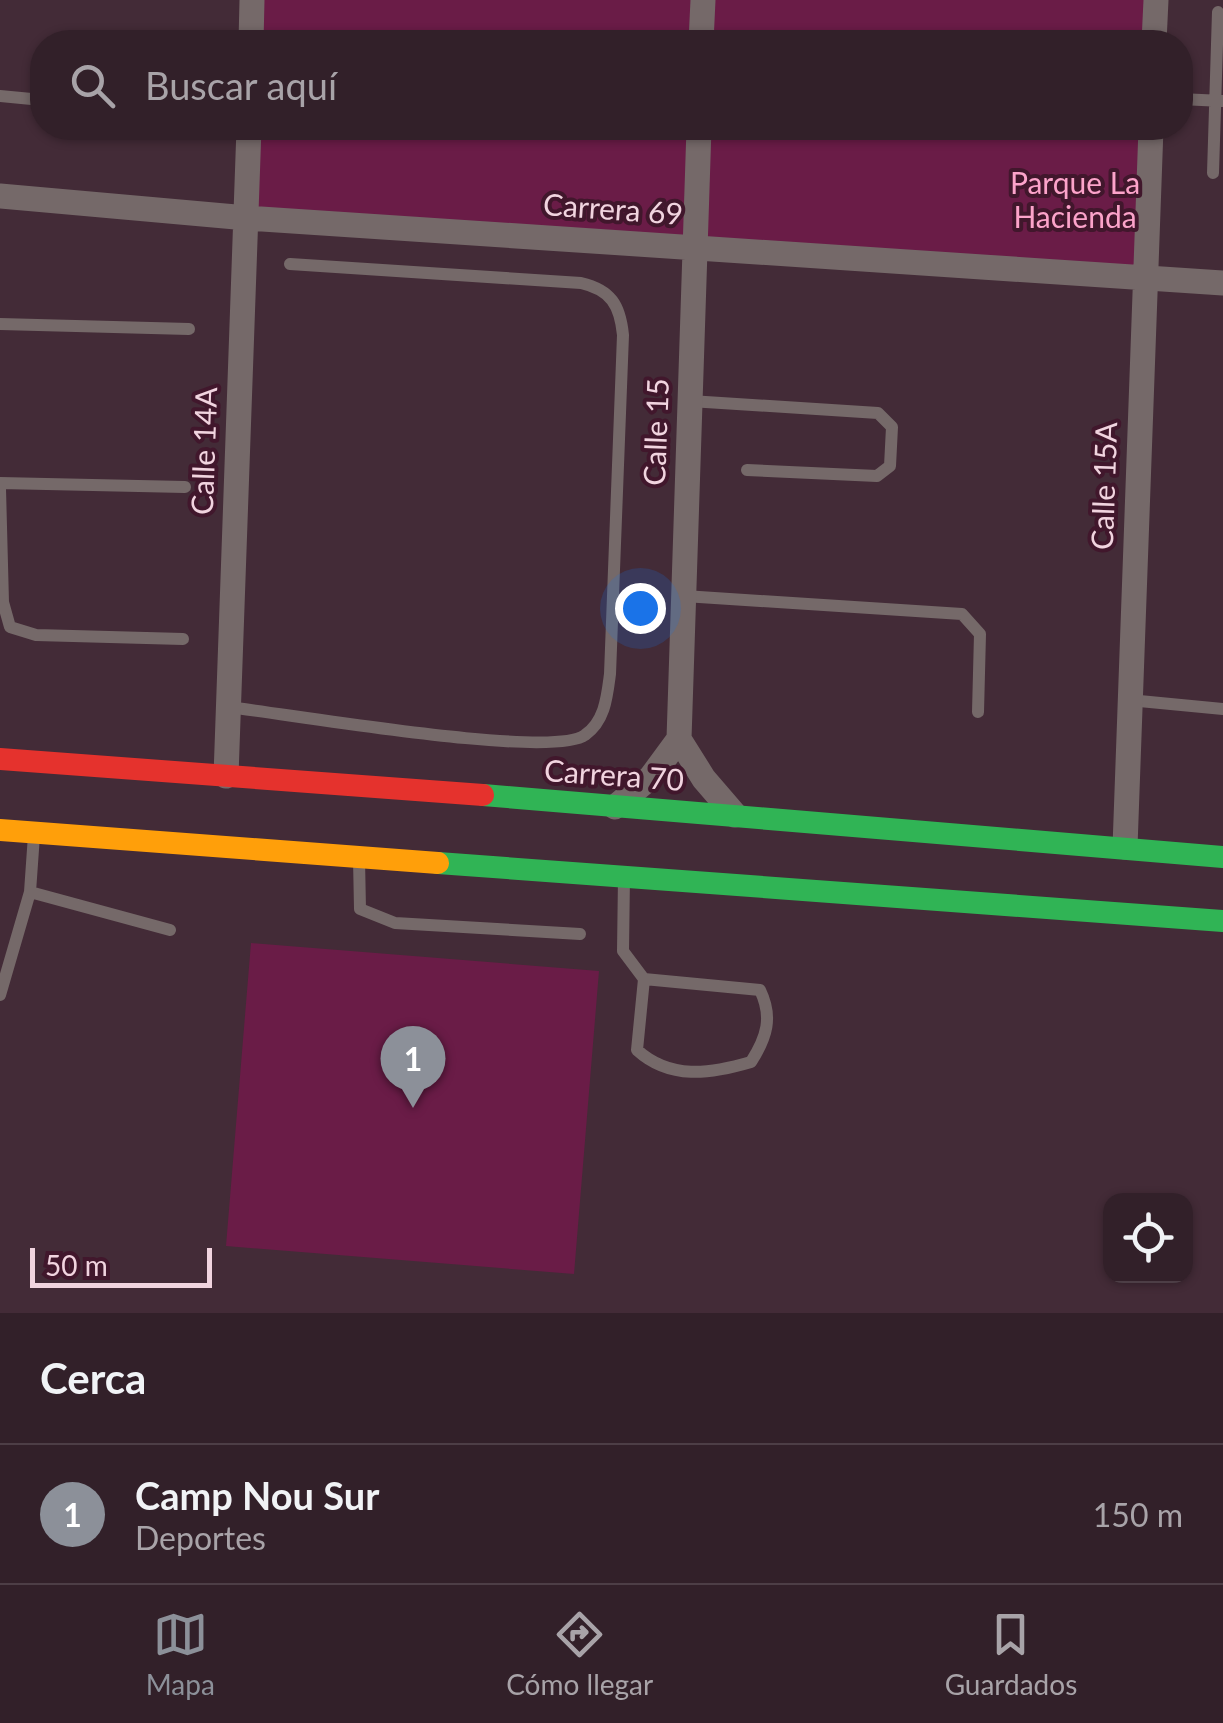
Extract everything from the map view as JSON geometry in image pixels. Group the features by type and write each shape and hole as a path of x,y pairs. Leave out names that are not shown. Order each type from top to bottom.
{"street":[{"path":"251,30 252,0"},
{"path":"702,30 703,0"},
{"path":"1155,30 1156,0"},
{"name":"Calle 14A","path":"226,776 249,140"},
{"name":"Calle 15","path":"680,739 699,140"},
{"name":"Calle 15A","path":"1125,848 1151,140"},
{"name":"Carrera 69","path":"0,196 247,218 1223,283"},
{"path":"615,807 651,776 680,739 704,780 735,815"},
{"name":"Carrera 70","path":"0,759 1223,857"},
{"path":"0,830 1223,921"}],"lane":[{"path":"1213,173 1219,100 1218,12"},
{"path":"0,96 30,99"},
{"path":"1193,99 1219,100"},
{"path":"227,707 536,745 582,738 599,723 606,702 623,335 621,313 613,298 581,283 290,264"},
{"path":"0,324 190,329"},
{"path":"690,401 878,412 892,427 890,466 877,476 747,470"},
{"path":"182,639 36,635 10,627 3,602 0,486 184,486"},
{"path":"684,596 962,614 980,634 978,712"},
{"path":"1129,700 1223,708"},
{"path":"0,995 30,892 34,832"},
{"path":"360,856 360,909 394,923 580,934"},
{"path":"624,876 623,951 644,979 637,1050 654,1065 683,1073 751,1062 766,1039 768,1008 760,990 644,979"},
{"path":"30,892 170,930"}],"green space":[{"path":"252,0 1156,0 1155,30 251,30"},
{"name":"Parque La Hacienda","path":"249,140 1151,140 1145,278 247,218"},
{"path":"251,943 599,971 574,1274 226,1246"}],"traffic: fast":[{"path":"483,795 1223,857"},
{"path":"438,863 1223,921"}],"traffic: slow":[{"path":"0,830 438,863"}],"traffic: jam":[{"path":"0,759 483,795"}],"place":[{"name":"Camp Nou Sur","path":"413,1108"}]}
